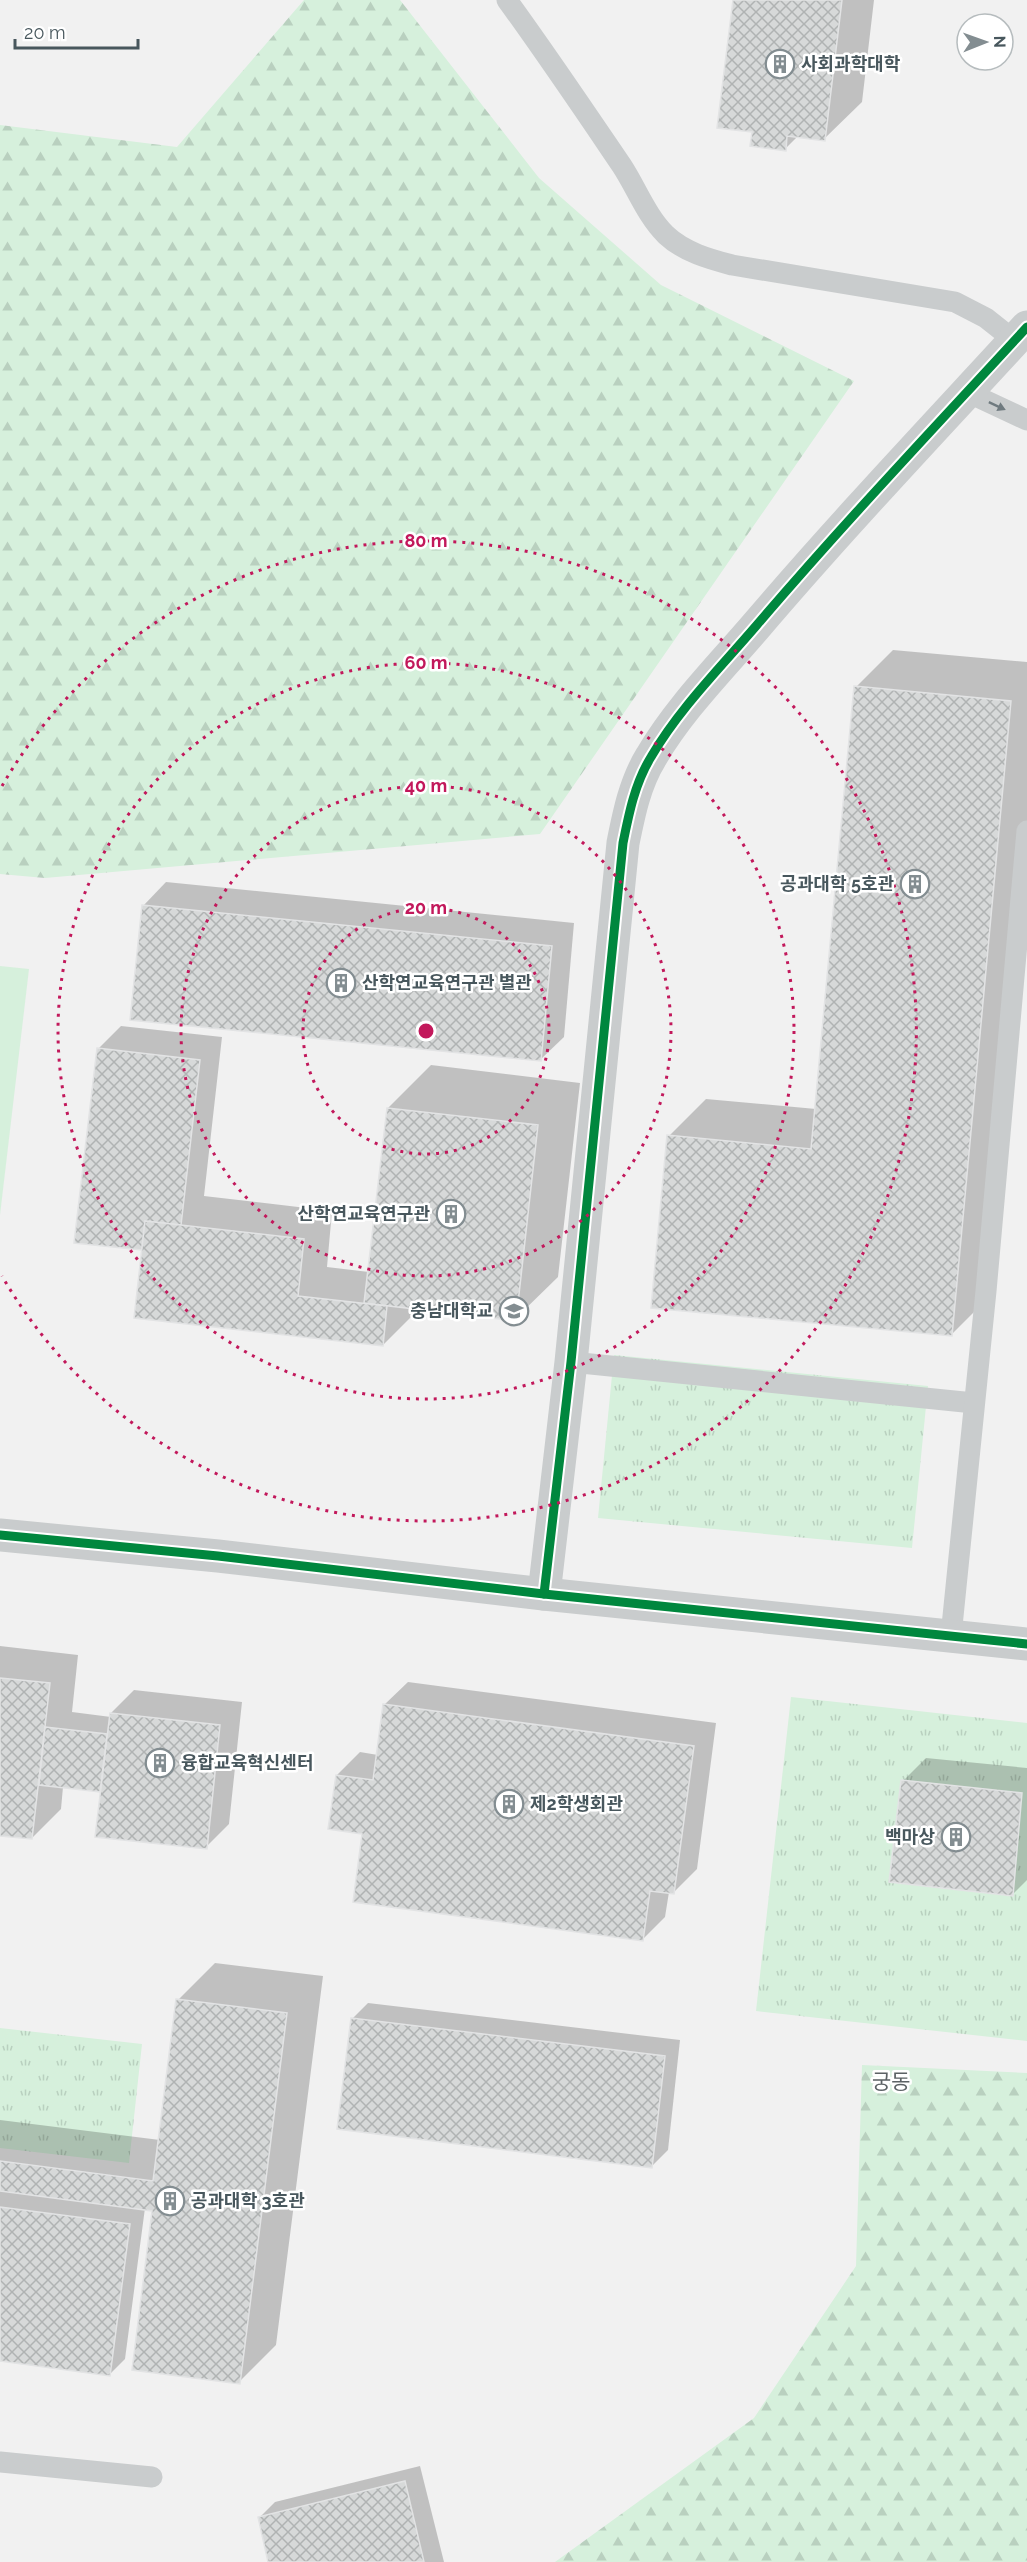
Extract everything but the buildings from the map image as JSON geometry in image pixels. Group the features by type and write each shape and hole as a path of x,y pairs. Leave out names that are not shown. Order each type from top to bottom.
{"street":[{"path":"544,1594 571,1362 623,843 639,781 650,758 682,712 782,595 1021,334"},
{"path":"0,1535 240,1558 544,1594 1027,1644"}],"lane":[{"path":"507,0 554,64 632,182 653,219 667,236 684,248 706,259 732,266 955,302 1021,334"},
{"path":"967,392 1027,420"},
{"path":"951,1636 1027,831"},
{"path":"571,1362 974,1403"},
{"path":"0,2462 152,2478"}],"green space":[{"path":"304,0 400,0 539,178 661,285 854,381 540,834 45,878 0,874 0,125 177,147"},
{"path":"0,966 29,969 0,1215"},
{"path":"614,1355 928,1386 912,1548 598,1518"},
{"path":"791,1697 1027,1723 1027,2041 756,2011"},
{"path":"0,2028 142,2044 129,2163 0,2148"},
{"path":"862,2065 1027,2073 1027,2562 555,2562 754,2418 856,2266"}],"cycle path":[{"path":"544,1594 571,1362 623,843 630,809 645,767 662,739 700,689 856,513 1027,327"},
{"path":"0,1535 218,1556 544,1594 1027,1644"}],"place":[{"name":"사회과학대학","path":"780,64"},
{"name":"공과대학 5호관","path":"915,884"},
{"name":"산학연교육연구관 별관","path":"341,983"},
{"name":"산학연교육연구관","path":"451,1214"},
{"name":"충남대학교","path":"514,1311"},
{"name":"융합교육혁신센터","path":"160,1763"},
{"name":"제2학생회관","path":"509,1804"},
{"name":"백마상","path":"956,1837"},
{"name":"공과대학 3호관","path":"170,2201"}],"district":[{"name":"궁동","path":"891,2082"}]}
